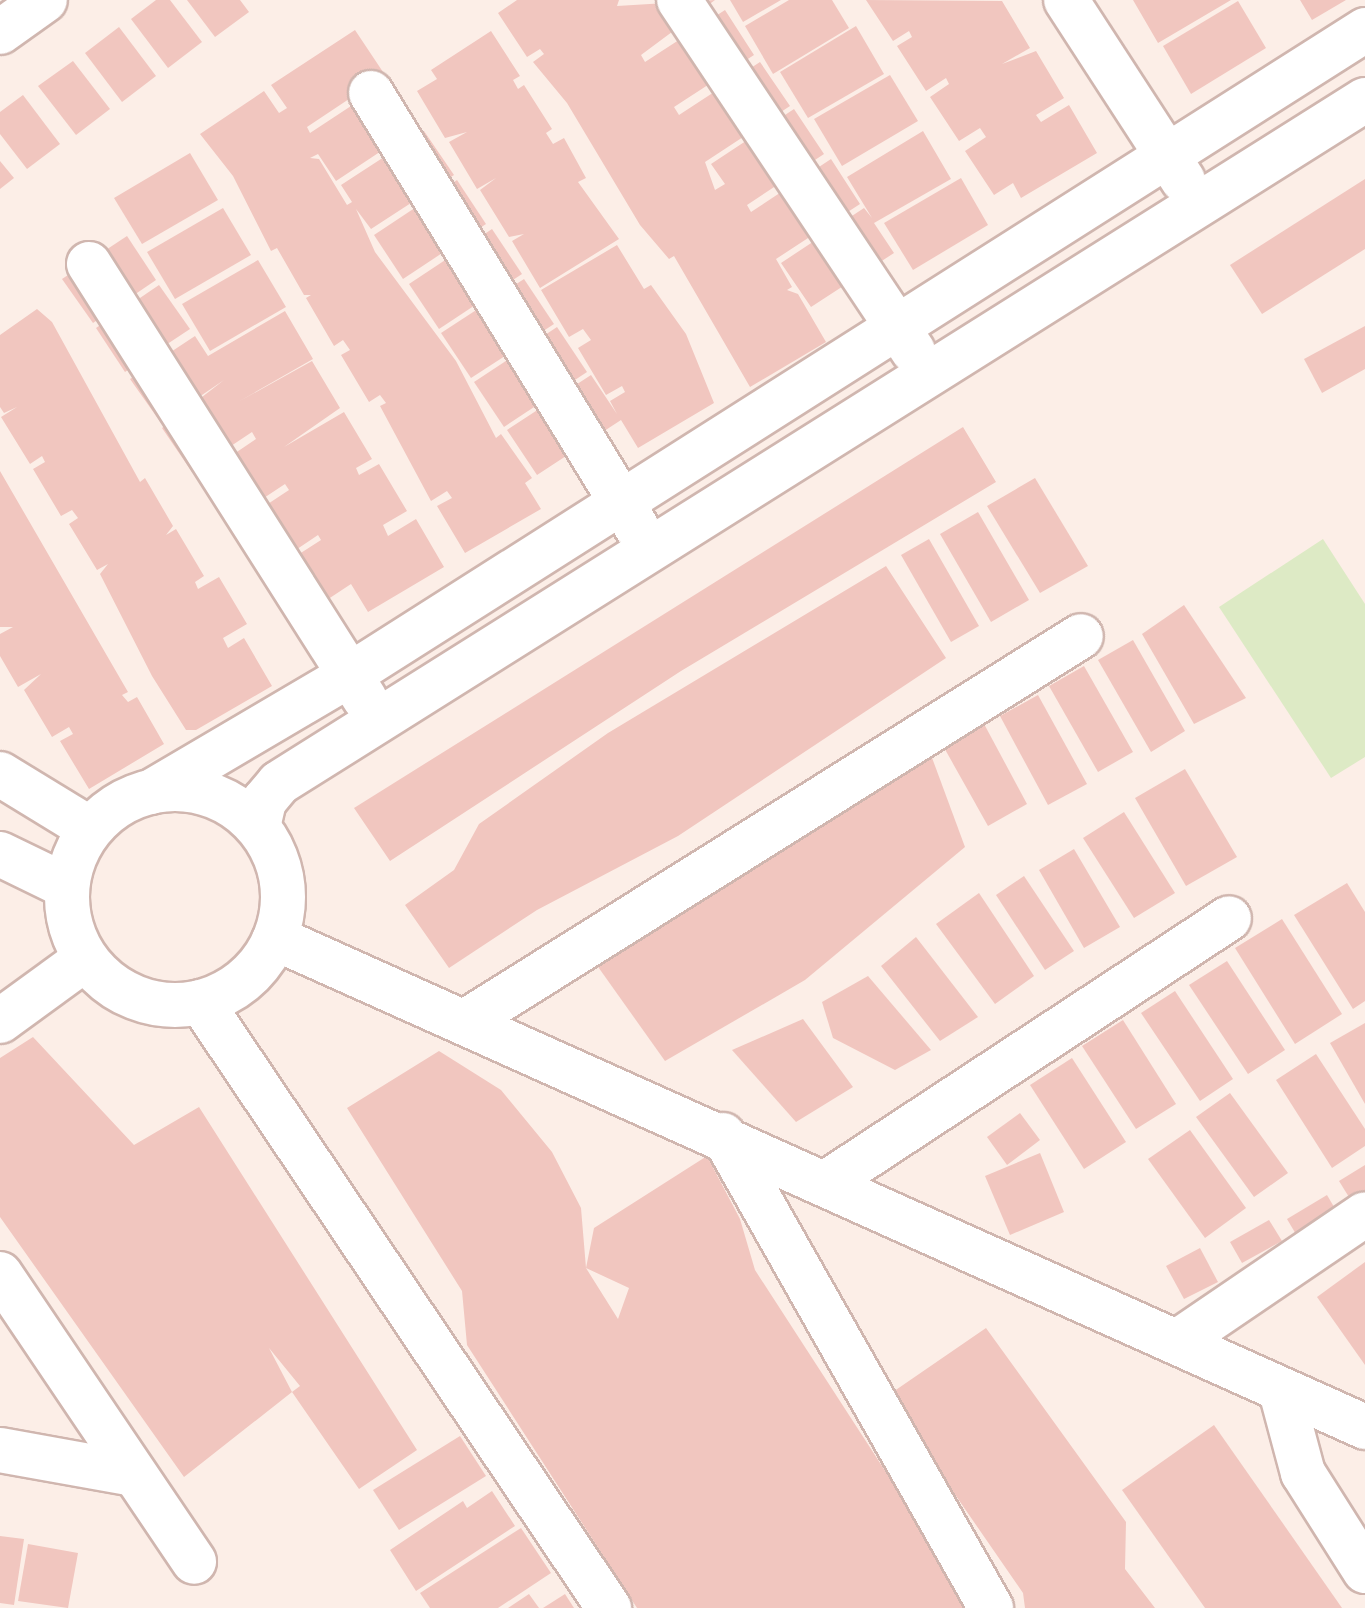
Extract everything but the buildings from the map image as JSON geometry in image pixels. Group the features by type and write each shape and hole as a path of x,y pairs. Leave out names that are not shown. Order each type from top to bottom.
{"street":[{"path":"0,32 45,0"},
{"path":"679,0 929,377"},
{"path":"1066,0 1201,204"},
{"path":"151,792 209,795 258,827 283,880 275,938 258,967 201,1002 136,999 85,959 69,924 66,886 90,829 118,805 151,792 348,676 1365,30"},
{"path":"371,93 619,504 655,552"},
{"path":"258,827 264,801 279,783 382,724 1365,100"},
{"path":"89,264 348,676 382,724"},
{"path":"468,1020 1081,636"},
{"path":"4,767 90,829"},
{"path":"0,854 66,886"},
{"path":"826,1183 1229,918"},
{"path":"275,938 468,1020 1365,1427"},
{"path":"0,1021 85,959"},
{"path":"201,1002 609,1608"},
{"path":"723,1135 991,1608"},
{"path":"1177,1342 1365,1214"},
{"path":"0,1274 194,1562"},
{"path":"1281,1391 1303,1473 1365,1571"},
{"path":"0,1450 133,1474"}],"green space":[{"path":"1323,539 1365,604 1365,757 1331,778 1219,607"}]}
